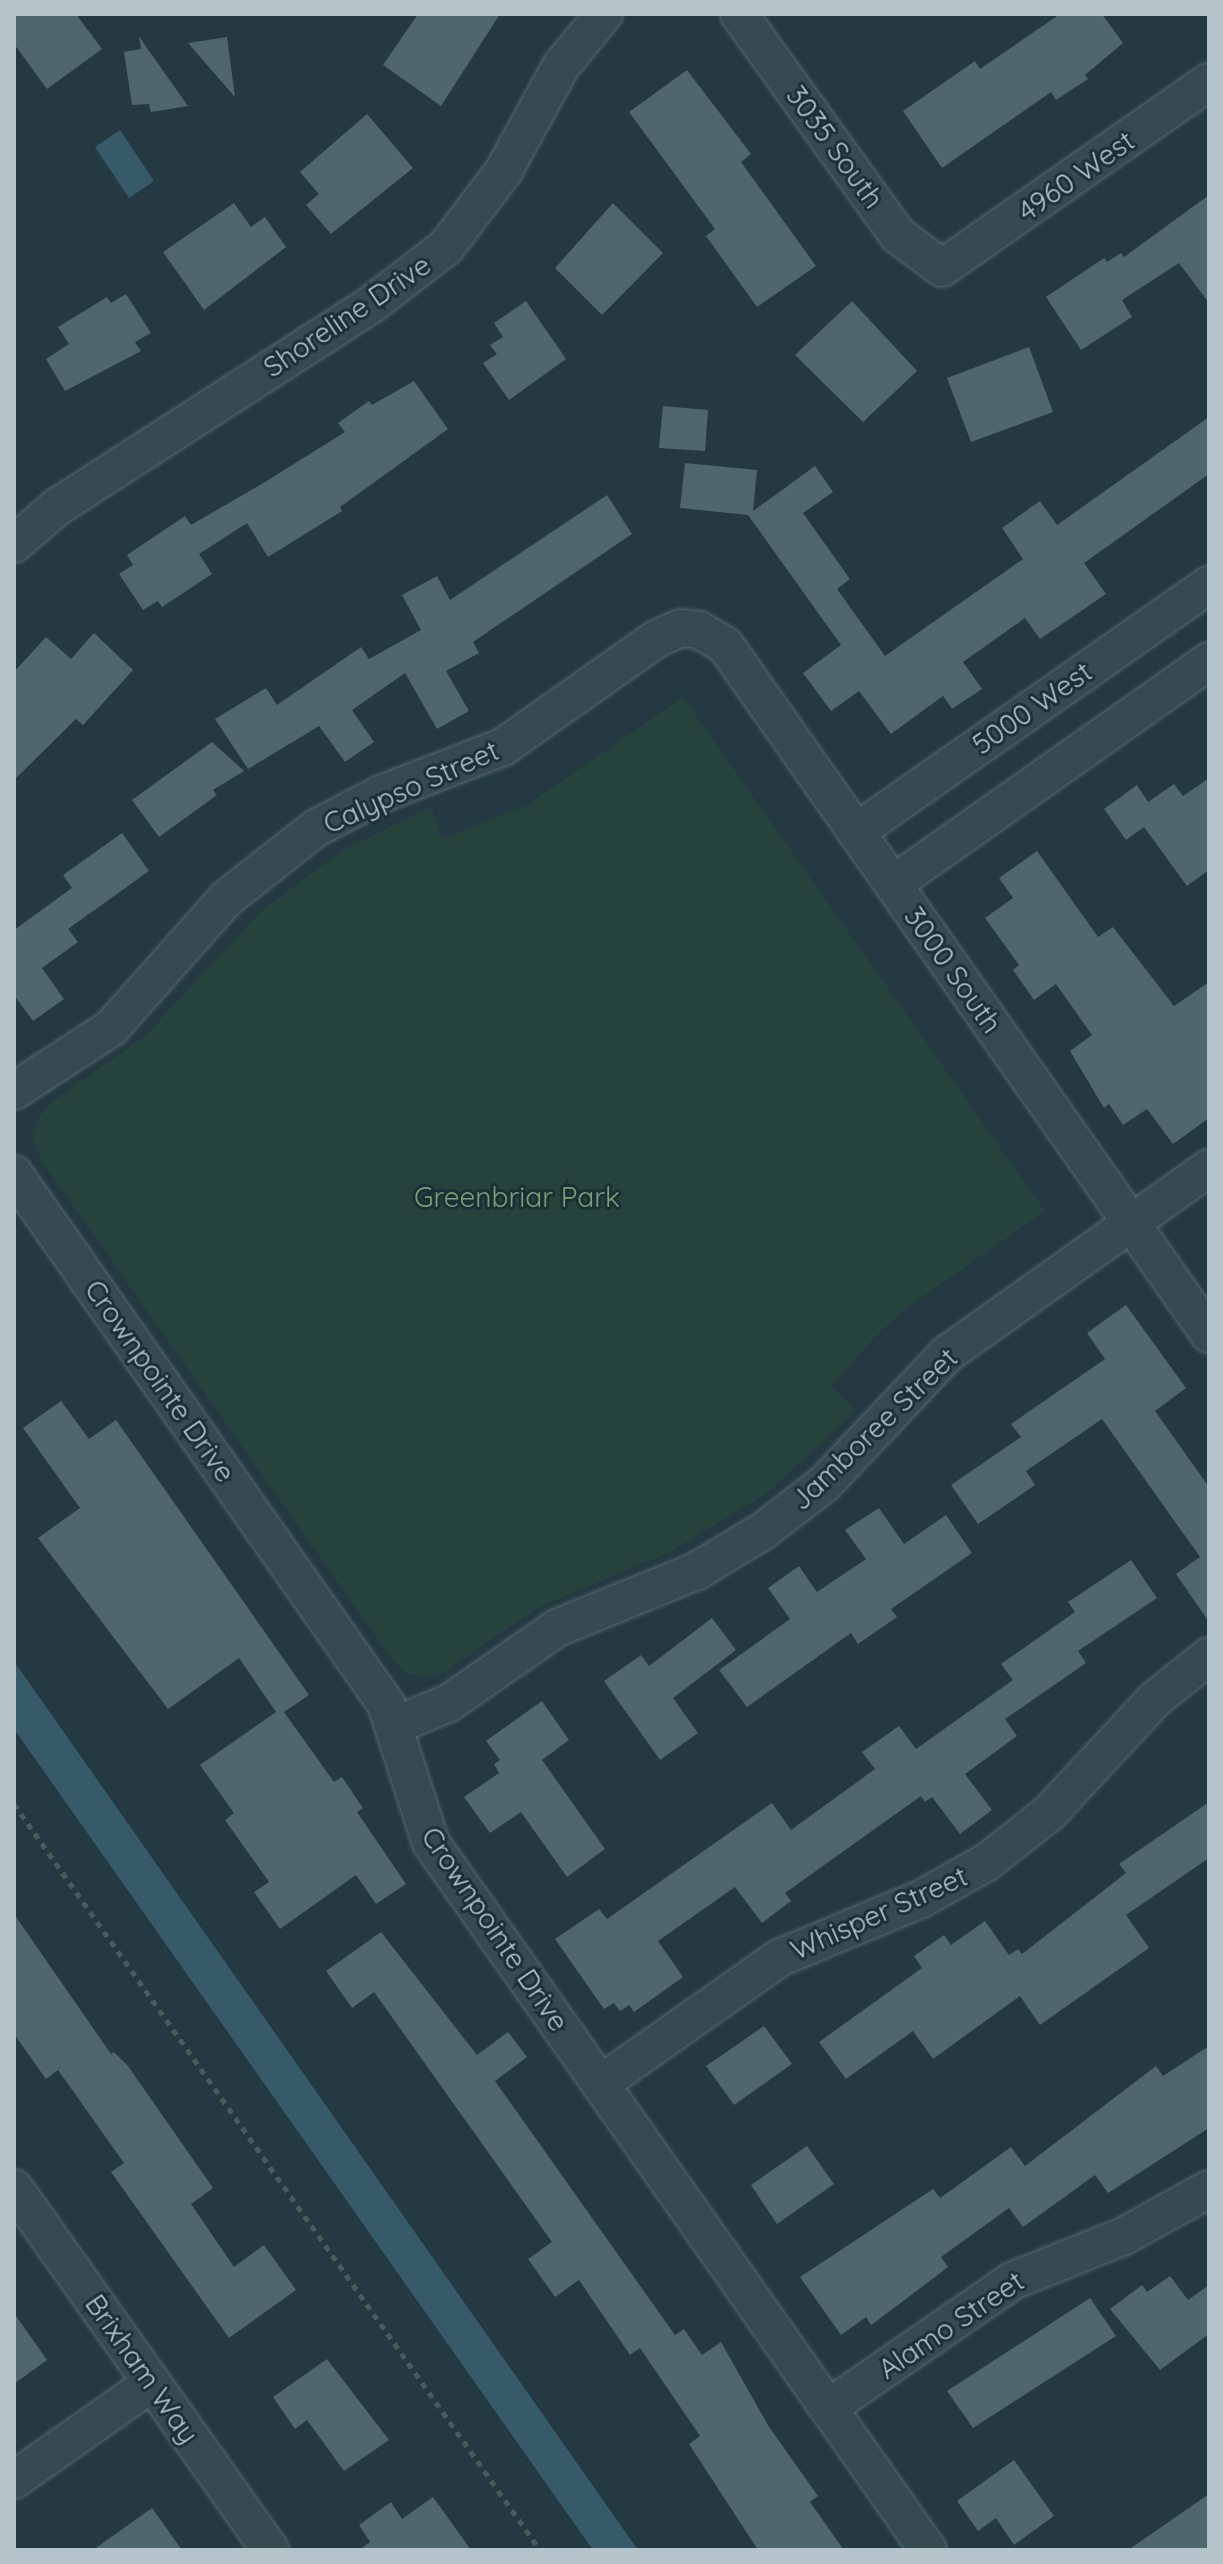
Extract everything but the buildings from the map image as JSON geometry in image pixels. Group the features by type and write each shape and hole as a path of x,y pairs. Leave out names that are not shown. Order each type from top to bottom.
{"street":[{"name":"Shoreline Drive","path":"14,544 57,507 397,287 446,247 503,172 561,66 604,14"},
{"name":"3035 South","path":"739,14 898,235 942,268"},
{"name":"4960 West","path":"942,268 1209,82"},
{"name":"5000 West","path":"856,832 1209,585"},
{"name":"3000 South","path":"681,628 711,634 725,645 1209,1334"},
{"name":"Calypso Street","path":"14,1091 111,1028 201,924 287,848 345,811 503,747 656,639 681,628"},
{"path":"893,884 1209,661"},
{"name":"Jamboree Street","path":"396,1725 449,1703 557,1628 697,1571 763,1531 843,1467 947,1354 1209,1168"},
{"name":"Crownpointe Drive","path":"14,1174 370,1681 396,1725 431,1843 928,2550"},
{"name":"Whisper Street","path":"600,2084 779,1958 921,1899 987,1862 1058,1805 1160,1694 1209,1656"},
{"name":"Brixham Way","path":"14,2188 270,2550"},
{"name":"Alamo Street","path":"828,2408 1012,2281 1124,2236 1209,2189"},
{"path":"14,2480 152,2383"}],"path":[{"path":"14,1804 540,2550"}],"green space":[{"name":"Greenbriar Park","path":"683,697 1045,1211 902,1311 873,1339 831,1386 856,1411 767,1493 670,1552 539,1607 446,1671 429,1677 407,1674 391,1658 41,1160 32,1136 35,1122 51,1103 147,1034 263,909 348,847 431,807 443,838 526,806"}],"water":[{"path":"120,130 154,181 129,198 95,147"},
{"path":"14,1662 638,2550 593,2550 14,1729"}]}
